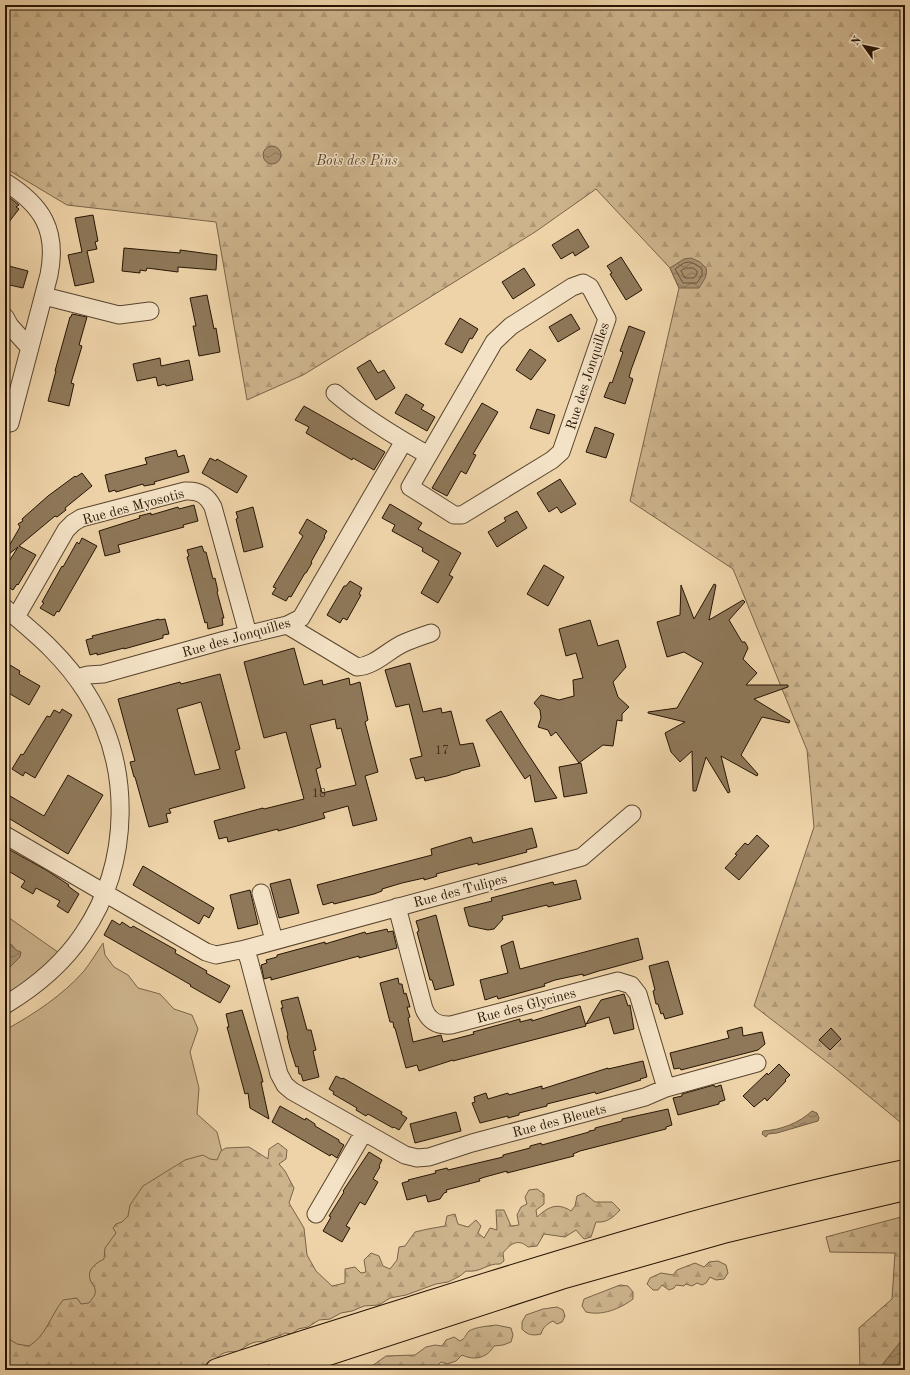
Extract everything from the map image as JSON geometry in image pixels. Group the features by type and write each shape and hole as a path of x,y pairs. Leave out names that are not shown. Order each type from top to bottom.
{"highway":[{"path":"217,1370 557,1262 723,1214 861,1180 905,1171"},
{"path":"279,1370 561,1278 727,1231 905,1189"}],"street":[{"path":"5,182 21,192 36,206 45,219 49,231 52,259 30,348 7,424"},
{"name":"Rue des Jonquilles","path":"583,283 590,287 605,313 607,322 563,448 558,454 552,460 462,515 454,514 410,487 428,455 497,338 511,326 574,285 583,283"},
{"path":"44,296 119,315 150,311"},
{"path":"5,317 10,326 30,348"},
{"path":"335,393 350,406 428,455"},
{"name":"Rue des Jonquilles","path":"77,678 88,675 103,674 248,634 287,625 301,618 404,441"},
{"path":"386,472 410,487"},
{"name":"Rue des Myosotis","path":"10,612 66,530 73,523 81,518 191,490 204,494 210,500 213,507 248,634"},
{"path":"5,1005 20,996 45,977 65,957 82,935 105,892 118,846 120,805 116,762 96,708 62,658 10,612"},
{"path":"287,625 357,668 371,664 404,643 431,633"},
{"name":"Rue des Tulipes","path":"5,834 206,952 216,955 245,949 582,857 632,814"},
{"path":"261,893 274,940"},
{"name":"Rue des Glycines","path":"397,907 424,1009 427,1016 432,1021 442,1025 451,1025 618,980 631,985 638,994 666,1088"},
{"name":"Rue des Bleuets","path":"245,949 279,1074 282,1080 292,1091 405,1155 417,1158 429,1157 472,1143 645,1097 666,1088 757,1063"},
{"path":"316,1214 364,1132"}],"green space":[{"name":"Bois des Pins","path":"5,5 905,5 905,1126 832,1066 754,1006 814,827 807,750 733,569 630,501 679,288 670,268 596,189 535,232 303,375 247,400 216,222 67,205 5,168"},
{"path":"5,915 65,957 5,1005"},
{"path":"103,943 105,955 114,967 128,975 138,988 160,994 174,1009 192,1015 198,1029 190,1052 199,1088 197,1114 217,1132 223,1156 66,1355 5,1370 5,1030 37,1011 67,988 92,961"},
{"path":"278,1143 287,1150 286,1159 279,1164 285,1171 294,1188 289,1203 304,1228 307,1255 316,1271 332,1286 345,1283 345,1269 355,1267 361,1273 366,1272 364,1260 371,1253 379,1256 383,1266 390,1269 397,1260 399,1247 405,1246 415,1232 445,1226 447,1216 455,1214 458,1224 468,1227 476,1220 481,1226 478,1233 484,1238 490,1228 497,1230 496,1210 504,1210 511,1226 519,1225 517,1215 521,1207 527,1204 525,1197 529,1190 537,1189 544,1194 544,1204 536,1210 537,1217 549,1208 557,1206 571,1211 575,1206 577,1196 584,1193 595,1202 612,1202 620,1210 615,1215 603,1222 596,1222 591,1237 584,1239 576,1230 565,1237 544,1234 537,1246 528,1247 521,1243 514,1243 503,1253 504,1261 500,1264 491,1265 476,1271 466,1271 448,1282 436,1284 406,1295 390,1298 379,1305 364,1306 352,1311 341,1313 330,1319 319,1320 308,1327 298,1329 292,1334 285,1333 264,1342 253,1343 238,1352 224,1353 214,1361 209,1361 205,1365 186,1367 177,1370 5,1370 5,1340 9,1339 17,1344 29,1346 40,1337 63,1300 77,1298 81,1304 89,1303 95,1295 95,1288 91,1283 89,1275 91,1269 95,1264 104,1259 105,1248 116,1233 113,1228 116,1224 122,1222 128,1216 130,1205 143,1186 185,1160 203,1155 210,1159 217,1160 221,1151 226,1148 249,1147 268,1159 269,1149"},
{"path":"905,1216 905,1370 860,1370 859,1328 892,1299 895,1253 830,1252 826,1237"},
{"path":"718,1261 726,1265 728,1273 724,1279 716,1280 710,1277 706,1283 702,1285 697,1283 692,1286 686,1284 684,1286 676,1285 674,1288 669,1290 662,1285 658,1290 653,1290 647,1284 650,1278 661,1273 673,1275 677,1270 695,1263 704,1267 709,1262"},
{"path":"620,1285 628,1286 633,1292 633,1299 617,1309 592,1313 586,1312 582,1306 584,1299"},
{"path":"557,1307 563,1310 565,1316 562,1322 557,1324 553,1321 551,1322 544,1328 541,1334 538,1335 528,1334 522,1329 522,1322 526,1315 543,1309"},
{"path":"496,1325 511,1328 513,1335 511,1342 494,1346 484,1356 472,1358 462,1355 456,1361 447,1364 441,1362 437,1366 430,1365 427,1370 350,1370 358,1367 372,1366 386,1356 415,1355 426,1347 435,1345 442,1346 446,1340 454,1337 460,1341 469,1331"}],"water":[{"path":"272,146 278,149 281,155 278,161 272,164 266,161 263,155 266,149"},
{"path":"691,258 700,262 706,268 706,276 704,281 699,288 679,288 670,268 684,259"},
{"path":"5,941 21,952 20,957 5,972"},
{"path":"812,1111 817,1113 819,1118 818,1121 777,1133 768,1134 766,1137 762,1134 763,1131 783,1127 796,1122"},
{"path":"905,1336 905,1355 893,1370 878,1370"}],"building":[{"path":"5,194 19,205 16,207 19,209 5,227"},
{"path":"93,215 98,241 95,242 97,249 87,251 94,282 75,286 68,255 82,252 75,218"},
{"path":"578,229 589,247 575,256 573,252 561,259 552,245"},
{"path":"124,248 180,253 180,250 217,255 216,270 178,267 178,272 147,268 146,271 140,270 140,273 122,271"},
{"path":"621,257 642,290 626,300 610,274 612,273 607,266"},
{"path":"5,265 28,271 23,288 5,284"},
{"path":"524,268 535,285 513,299 502,282"},
{"path":"207,295 214,329 216,328 220,352 199,356 193,326 196,326 190,298"},
{"path":"72,314 87,317 79,345 82,346 71,383 74,384 69,406 48,401 55,371"},
{"path":"571,314 580,329 558,342 549,327"},
{"path":"460,318 478,329 472,339 470,338 462,353 445,344"},
{"path":"629,326 645,332 629,377 633,379 625,404 604,397 610,382 612,383 623,352 620,351"},
{"path":"530,349 546,360 531,380 516,370"},
{"path":"160,358 161,366 189,360 193,380 166,386 165,384 158,386 156,377 137,381 133,364"},
{"path":"370,360 378,373 384,370 395,388 376,400 357,368"},
{"path":"406,394 424,405 421,409 435,417 427,431 395,413"},
{"path":"482,403 498,412 473,454 476,455 466,474 461,471 447,496 432,488"},
{"path":"304,406 385,452 374,470 353,458 352,460 306,433 309,427 295,420"},
{"path":"537,409 555,415 549,434 530,428"},
{"path":"595,427 614,434 606,458 586,452"},
{"path":"176,450 178,457 184,455 189,472 154,482 155,484 144,486 143,484 116,492 115,490 109,492 105,475 147,464 145,458"},
{"path":"210,458 216,461 217,459 247,476 237,493 202,473"},
{"path":"82,473 92,486 65,508 66,510 57,517 55,516 19,546 36,555 18,585 17,584 13,590 5,585 5,568 18,547 5,557 5,553 20,527 18,524 23,521 22,519 48,496 75,476 76,477"},
{"path":"560,479 576,504 561,513 557,507 549,512 537,493"},
{"path":"390,504 422,523 418,529 461,553 449,575 453,577 438,603 421,593 439,561 422,551 423,548 392,531 395,525 382,518"},
{"path":"194,505 198,521 183,525 184,527 118,545 120,552 105,556 99,531 140,518 139,516 151,513 151,515 178,507 179,509"},
{"path":"253,507 263,547 244,552 236,519 238,518 236,512"},
{"path":"517,511 527,528 497,547 488,532 506,521 504,518"},
{"path":"307,519 327,531 311,562 312,563 291,597 289,596 286,601 272,594 276,588 273,587 303,536 299,533"},
{"path":"82,538 97,546 59,612 57,611 54,616 40,608 44,603 42,602 77,542 79,544"},
{"path":"202,546 204,552 206,552 213,579 215,578 224,618 222,618 223,625 208,629 187,557 189,556 187,550"},
{"path":"544,565 564,577 548,606 527,594"},
{"path":"350,581 362,588 359,594 361,595 347,620 343,618 340,623 327,615 344,586 346,586"},
{"path":"714,584 716,585 709,620 743,600 745,602 729,620 742,642 745,642 748,648 743,659 757,673 746,685 788,685 788,687 754,699 790,721 789,723 762,717 741,755 758,774 757,776 721,756 730,792 728,793 706,757 696,791 693,791 692,751 680,762 671,752 665,733 685,722 648,713 677,708 703,663 684,652 667,657 657,622 680,615 681,585 694,619"},
{"path":"159,619 165,619 169,634 163,635 163,638 124,649 97,655 97,653 90,655 86,640 93,638 92,636"},
{"path":"590,620 598,646 618,640 626,667 613,682 618,697 629,707 622,714 622,721 617,720 613,746 603,745 579,763 556,732 551,736 548,730 538,727 541,718 540,710 534,703 541,695 559,700 574,696 573,680 583,678 576,653 566,656 559,629"},
{"path":"294,648 304,685 322,680 323,685 349,678 350,685 360,682 368,720 365,722 378,772 365,776 377,820 353,826 348,806 323,813 325,818 278,831 278,829 228,842 227,837 219,839 214,821 304,799 286,732 264,738 244,662","holes":["335,719 337,729 341,728 356,785 322,793 316,769 321,767 310,725"]},
{"path":"5,662 20,671 19,674 40,686 29,705 5,691"},
{"path":"410,663 423,712 441,708 442,713 451,711 460,745 473,743 480,766 425,781 424,777 416,779 410,759 422,756 409,704 396,707 385,670"},
{"path":"220,674 240,749 235,751 245,788 169,809 171,813 166,814 168,822 149,827 130,762 135,761 118,699 180,682 181,684","holes":["201,702 220,769 195,775 177,709"]},
{"path":"62,709 72,715 35,778 25,772 23,776 12,769 21,754 23,755 47,716 50,717 54,710 60,713"},
{"path":"501,711 557,798 535,802 530,775 525,779 486,720"},
{"path":"581,763 587,793 564,797 559,767"},
{"path":"68,775 103,795 68,854 5,816 5,793 44,816"},
{"path":"532,828 537,847 526,850 527,852 436,874 437,876 424,880 424,878 402,883 382,889 382,891 374,894 334,904 333,902 323,905 317,885 432,855 431,849 471,837 473,843"},
{"path":"757,835 769,846 739,880 725,868 737,855 735,854 745,843 748,845"},
{"path":"5,849 9,852 10,850 46,870 69,885 68,886 79,894 68,913 57,906 60,901 36,888 33,894 21,887 25,881 5,869"},
{"path":"143,866 214,908 209,918 204,915 199,924 133,885"},
{"path":"290,879 299,913 279,918 270,884"},
{"path":"576,880 581,899 548,907 547,905 502,916 503,919 494,929 488,930 469,926 464,908 492,901 491,898 553,882 554,885"},
{"path":"250,890 258,924 238,929 230,895"},
{"path":"436,915 454,985 435,990 432,980 430,980 417,932 419,931 416,921"},
{"path":"112,920 120,925 122,922 131,928 133,926 176,950 175,953 207,971 206,973 230,986 220,1003 104,935"},
{"path":"387,929 388,932 393,931 397,948 359,958 359,956 271,980 271,977 264,979 261,965 267,963 266,960 277,957 277,955 325,942 325,944 365,932 366,934"},
{"path":"638,938 643,959 583,976 583,974 555,980 544,984 545,986 498,999 497,996 485,1000 480,980 508,973 501,946 513,941 520,969"},
{"path":"668,961 683,1014 665,1019 663,1013 661,1014 658,1004 656,1004 653,991 655,990 649,966"},
{"path":"398,978 399,984 402,984 404,994 406,993 410,1007 407,1007 410,1017 408,1018 413,1042 441,1035 443,1042 474,1034 473,1032 520,1019 520,1022 532,1019 532,1021 580,1006 586,1026 453,1060 419,1071 417,1065 406,1068 393,1022 390,1022 380,983"},
{"path":"624,994 628,1006 630,1005 634,1029 614,1034 609,1017 586,1024 601,1000"},
{"path":"298,997 307,1030 311,1030 316,1050 313,1051 319,1077 303,1081 301,1074 299,1074 298,1066 296,1067 290,1048 281,1008 283,1008 281,1001"},
{"path":"242,1010 263,1082 261,1082 269,1119 250,1108 248,1093 245,1094 227,1027 229,1027 226,1014"},
{"path":"742,1027 743,1036 762,1032 765,1044 758,1050 681,1070 680,1068 674,1069 670,1053 729,1038 727,1031"},
{"path":"831,1028 841,1039 830,1050 819,1040"},
{"path":"643,1061 647,1077 640,1079 641,1080 596,1094 595,1092 547,1104 547,1106 519,1113 519,1115 508,1118 508,1116 480,1123 472,1103 475,1102 474,1097 486,1093 488,1099 542,1086 542,1089 608,1068"},
{"path":"779,1064 790,1075 767,1101 765,1098 754,1107 743,1096 767,1073 768,1075"},
{"path":"336,1076 342,1079 343,1078 402,1112 401,1114 407,1118 399,1130 368,1114 366,1116 356,1110 357,1108 333,1094 334,1092 329,1089"},
{"path":"714,1085 715,1087 721,1085 725,1100 719,1102 719,1104 678,1115 673,1098"},
{"path":"280,1106 305,1120 306,1118 315,1124 315,1126 339,1140 339,1142 344,1145 337,1158 331,1154 330,1156 272,1122"},
{"path":"668,1109 672,1125 666,1127 666,1129 580,1151 573,1154 574,1156 485,1177 479,1179 480,1181 446,1190 447,1192 444,1193 440,1199 428,1202 426,1195 407,1200 402,1183 409,1181 408,1180 436,1173 435,1171 447,1168 448,1170 503,1157 503,1155 530,1148 530,1146 541,1143 542,1145 589,1132 595,1130 595,1128 622,1121 622,1119"},
{"path":"456,1112 461,1131 415,1143 410,1124"},
{"path":"369,1152 382,1160 373,1179 378,1182 365,1205 360,1202 346,1226 350,1228 342,1242 323,1231 331,1217 329,1216 344,1192 343,1191"}]}
